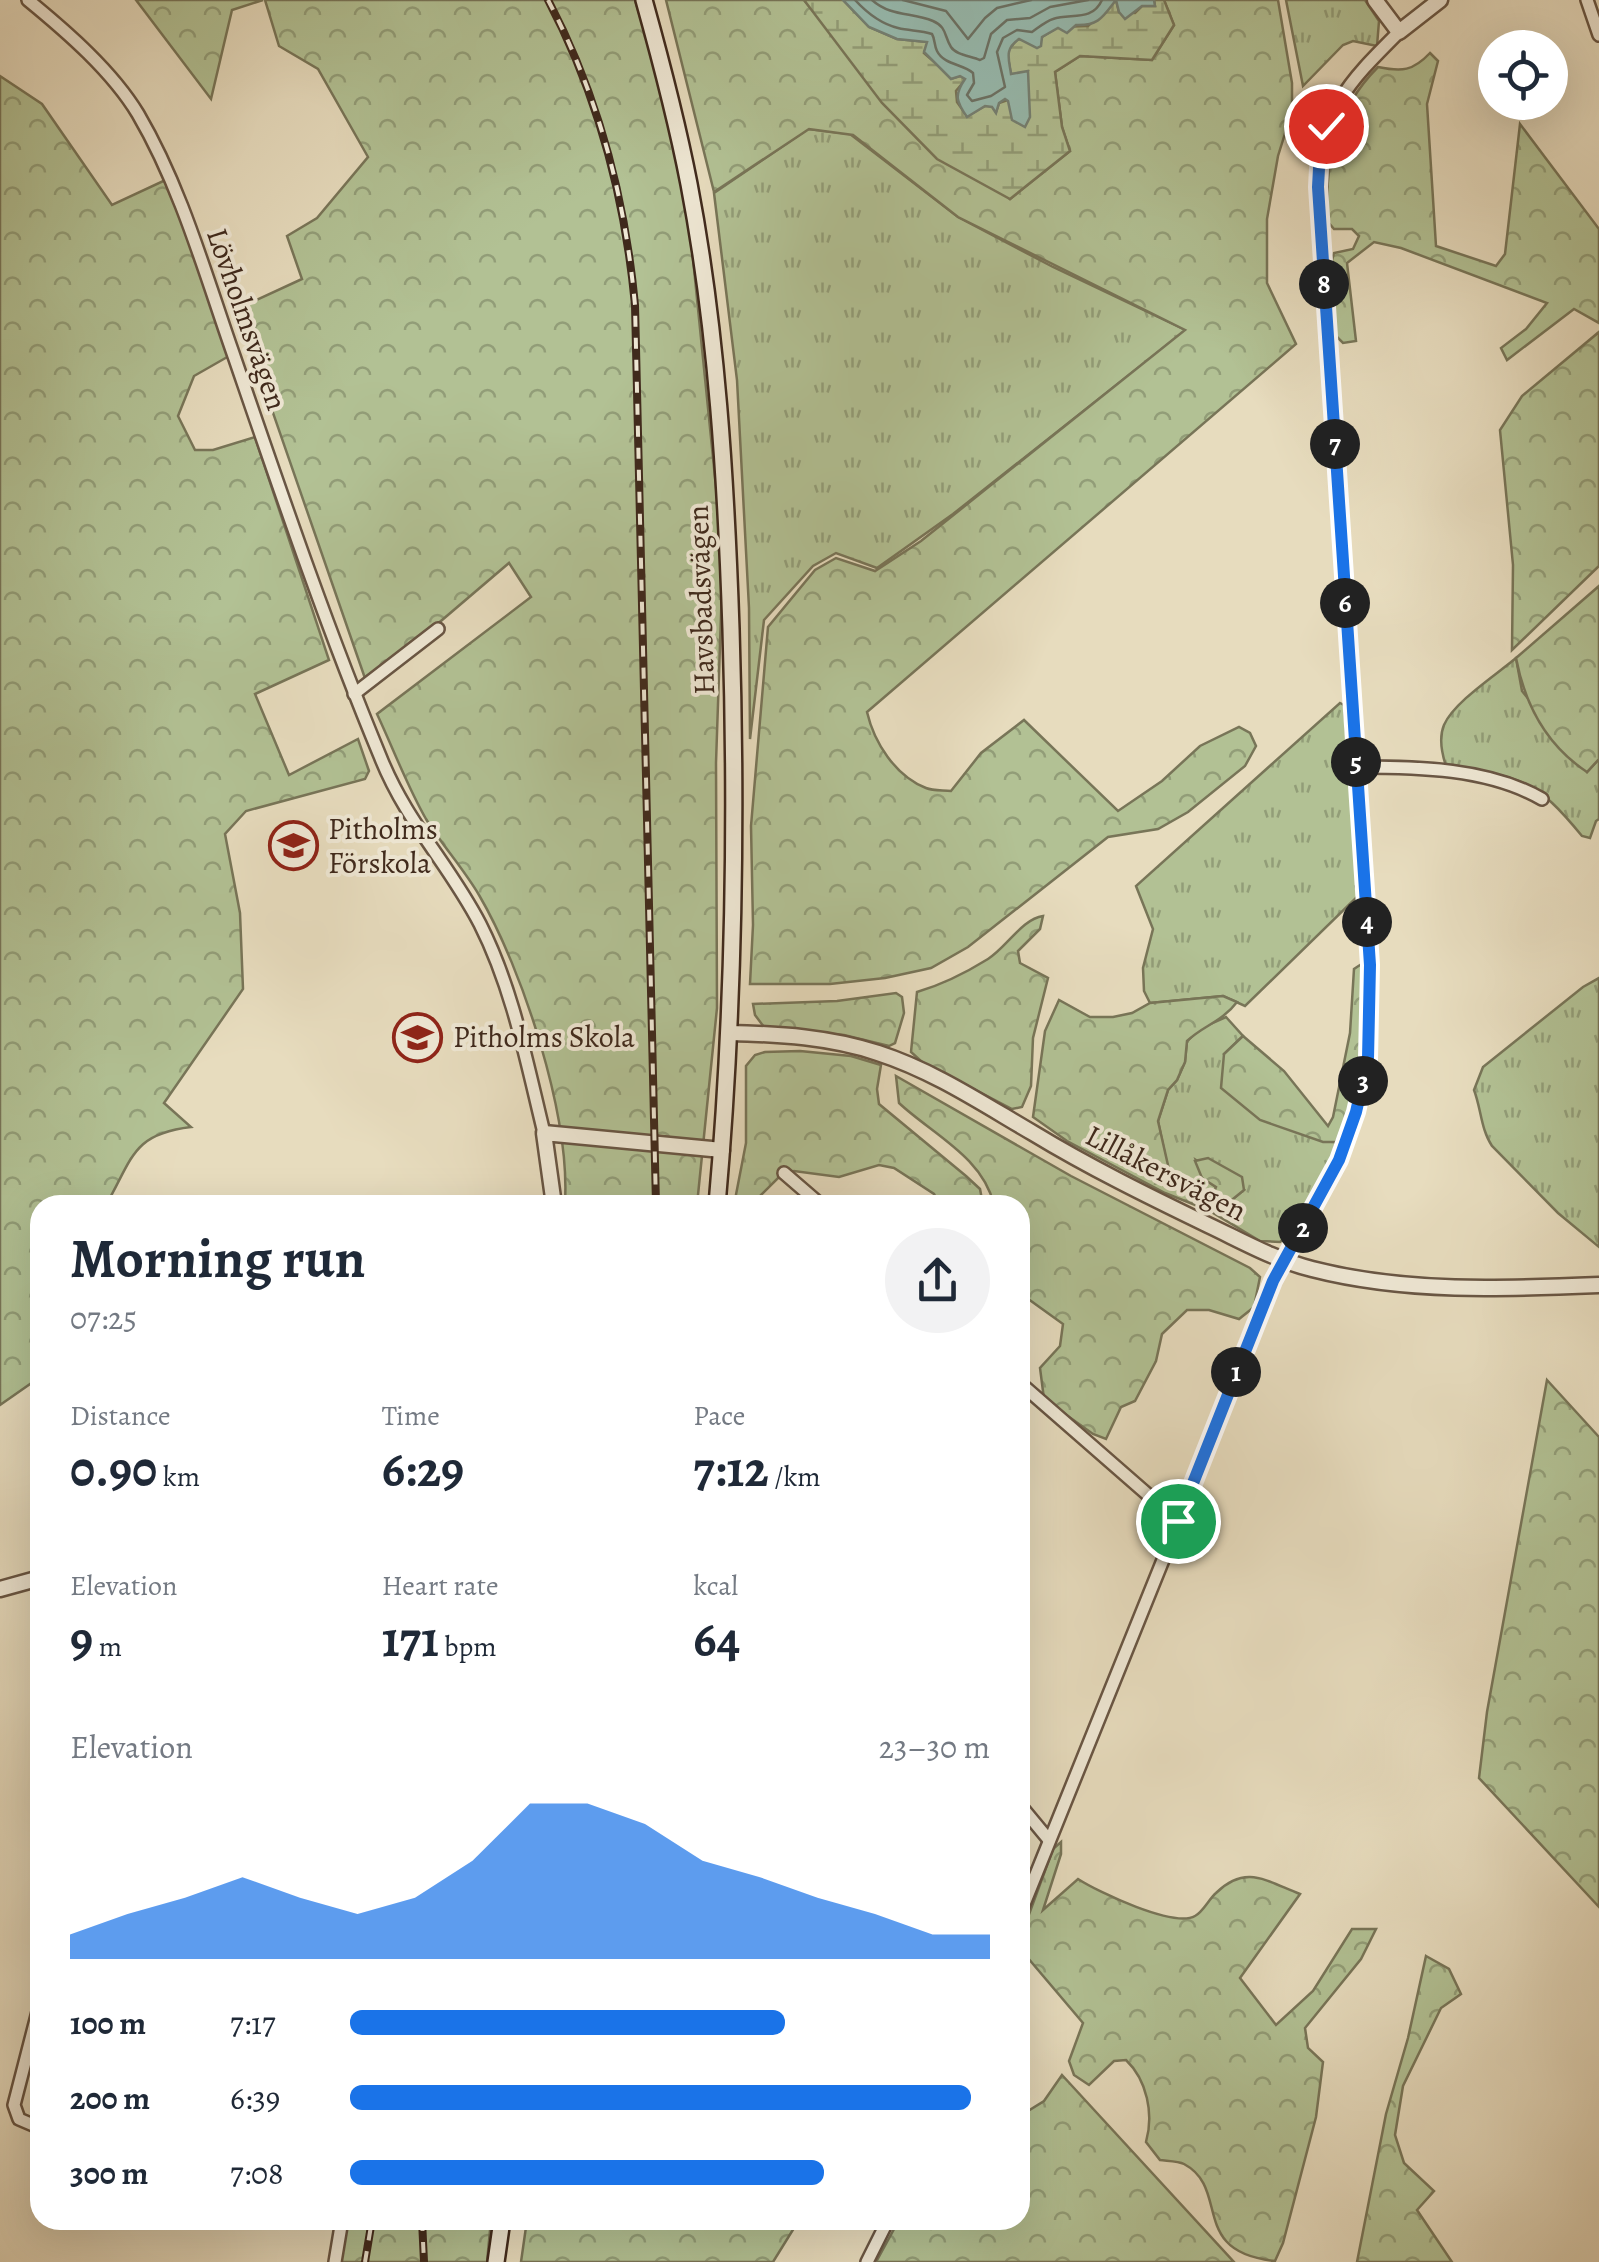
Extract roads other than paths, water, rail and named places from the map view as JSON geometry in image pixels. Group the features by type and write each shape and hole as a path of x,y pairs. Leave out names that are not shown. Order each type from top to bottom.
{"main road":[{"name":"Havsbadsvägen","path":"644,0 689,184 704,276 722,460 730,591 734,794 729,1033 718,1195"},
{"path":"496,2262 501,2230"}],"street":[{"name":"Lövholmsvägen","path":"28,0 109,76 136,110 159,153 354,694 397,796 462,891 483,930 512,1008 544,1134"},
{"path":"1374,0 1399,32"},
{"path":"1030,1888 1248,1340 1284,1260 1339,1160 1356,1112 1368,1059 1370,965 1318,187 1320,150 1337,104 1399,32 1440,0"},
{"path":"1586,0 1599,34"},
{"path":"354,694 438,629"},
{"path":"1357,767 1470,774 1525,789 1542,799"},
{"name":"Lillåkersvägen","path":"729,1033 781,1033 844,1044 906,1063 951,1084 1150,1198 1312,1269 1419,1285 1599,1286"},
{"path":"553,1195 544,1134 722,1150"},
{"path":"784,1173 809,1195"},
{"path":"1030,1393 1178,1521"},
{"path":"0,1589 30,1581"},
{"path":"1030,1817 1049,1840"},
{"path":"30,2043 14,2106 19,2119 30,2124"},
{"path":"334,2262 340,2230"},
{"path":"867,2262 883,2230"}],"water":[{"path":"843,0 1116,0 1096,21 1076,25 1067,33 1058,28 1042,37 1037,48 1019,39 1011,47 1011,74 1028,71 1030,117 1025,127 1012,120 1005,99 996,113 985,106 967,117 958,98 965,79 951,79 924,52 927,42 897,39 869,27"},
{"path":"1116,0 1154,0 1155,6 1142,6 1125,19"}],"railway":[{"path":"548,0 582,73 607,148 624,225 635,305 656,1195"},
{"path":"365,2262 370,2230"},
{"path":"422,2230 424,2262"}],"place":[{"name":"Pitholms Förskola","path":"293,846"},
{"name":"Pitholms Skola","path":"418,1037"}]}
